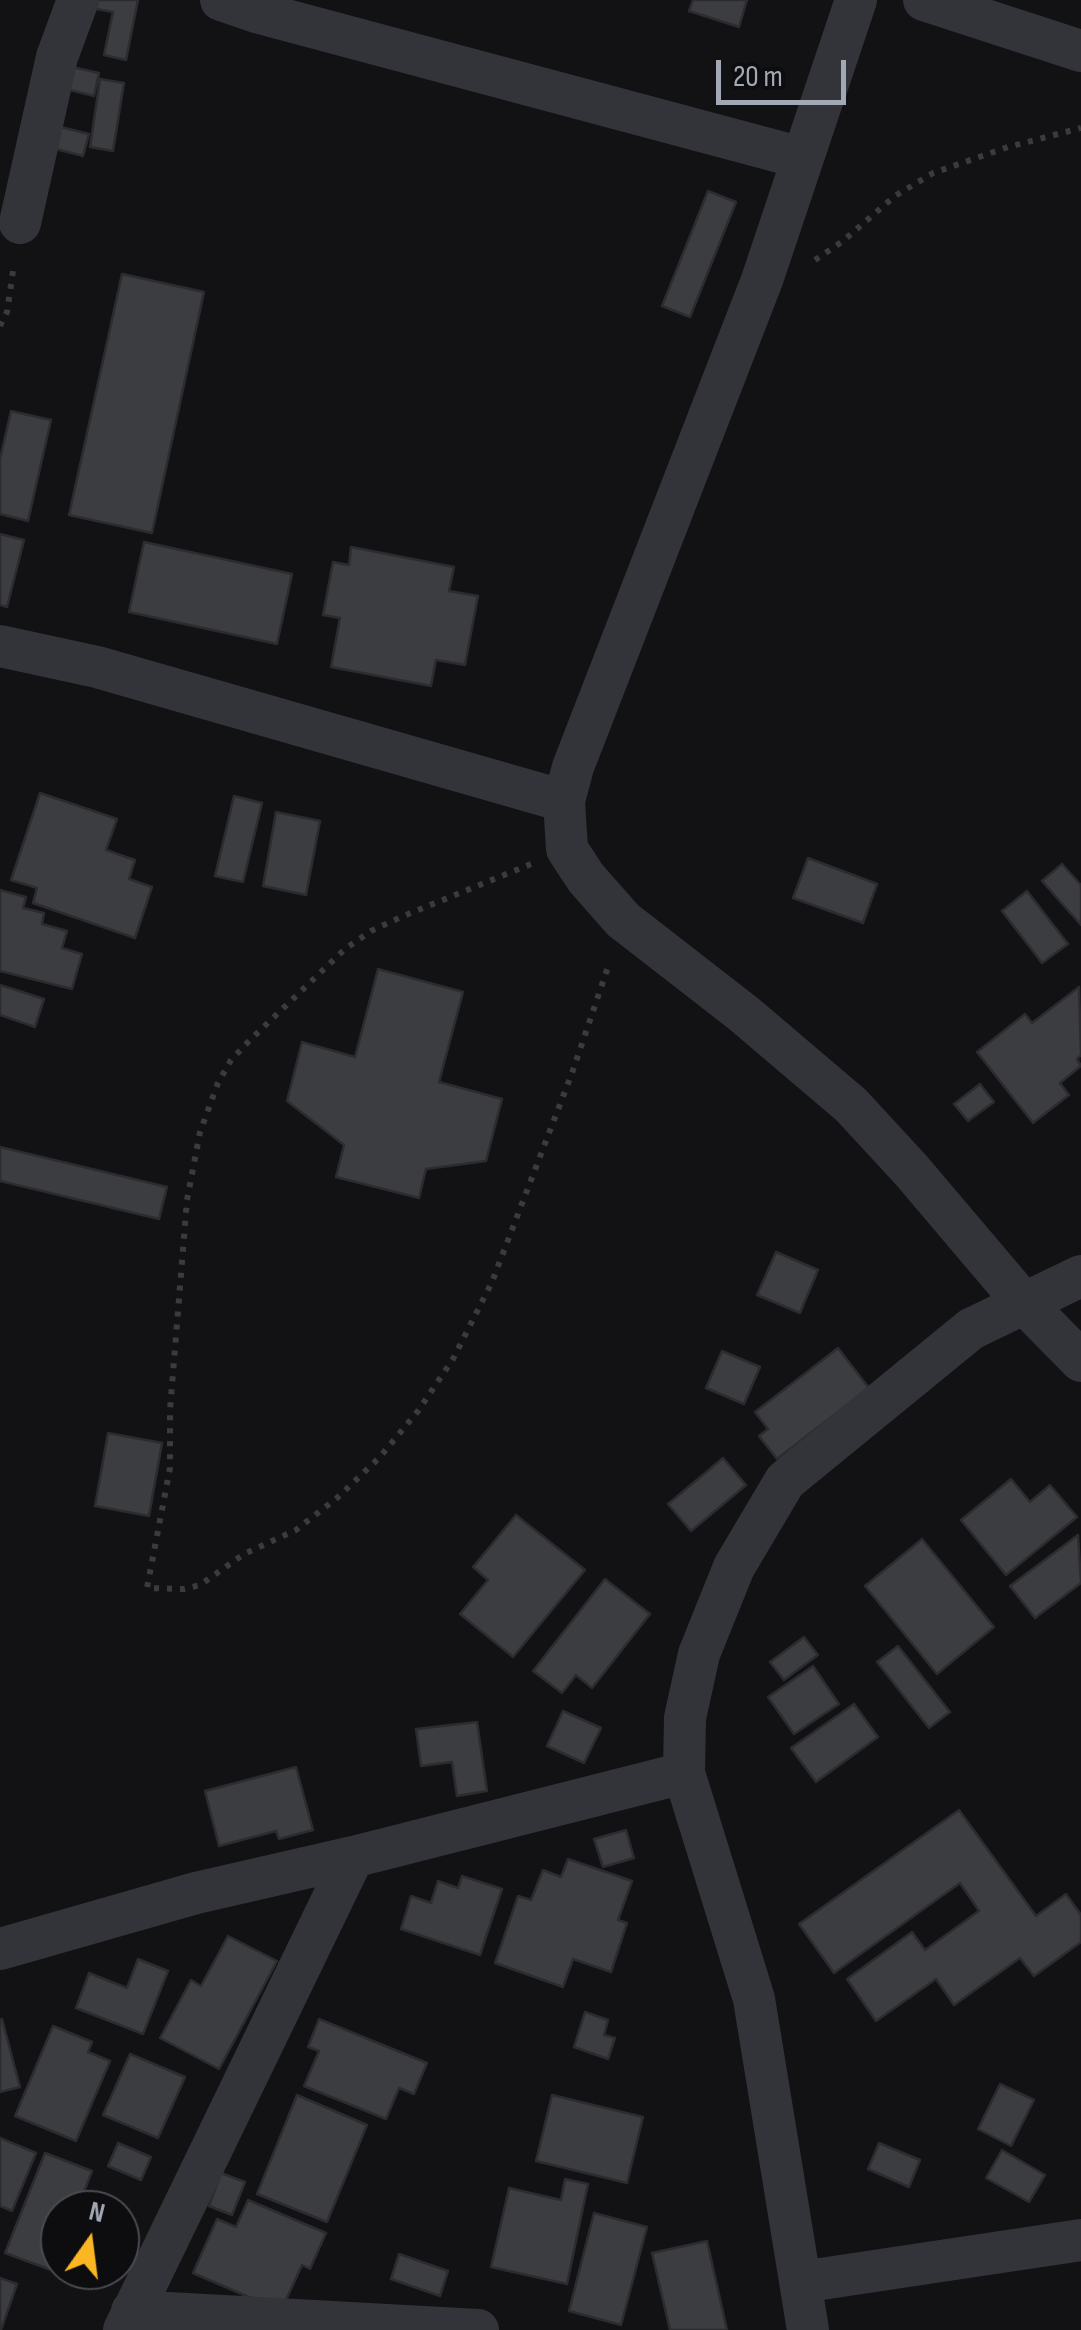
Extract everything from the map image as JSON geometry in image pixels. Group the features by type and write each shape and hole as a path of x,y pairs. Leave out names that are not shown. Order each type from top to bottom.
{"street":[{"path":"20,223 56,57 78,0"},
{"path":"221,0 802,158"},
{"path":"856,0 762,280 586,730 564,801 567,848 586,878 623,920 744,1014 851,1106 1023,1302 1081,1361"},
{"path":"924,0 1081,51"},
{"path":"0,646 97,667 564,801"},
{"path":"808,2330 754,1999 684,1773 685,1718 699,1654 734,1567 785,1482 971,1329 1081,1276"},
{"path":"0,1949 180,1897 684,1773"},
{"path":"353,1857 128,2320 476,2330"},
{"path":"801,2282 1081,2240"}],"path":[{"path":"762,280 828,252 895,196 933,173 1008,147 1081,128"},
{"path":"0,326 7,312 20,223"},
{"path":"567,848 371,931 345,949 249,1041 224,1071 210,1102 190,1181 170,1410 170,1468 147,1588 184,1589 200,1585 244,1554 296,1530 379,1458 438,1383 484,1298 522,1208 623,920"}],"building":[{"path":"93,0 138,0 126,60 104,55 113,12 91,8"},
{"path":"693,0 747,0 739,27 689,11"},
{"path":"72,67 99,73 94,96 66,89"},
{"path":"100,79 124,83 113,151 90,147"},
{"path":"61,127 89,134 83,156 56,149"},
{"path":"708,191 736,202 690,317 662,306"},
{"path":"122,274 204,292 152,533 69,515"},
{"path":"11,411 51,420 28,521 0,514 0,459"},
{"path":"0,534 24,540 7,607 0,605"},
{"path":"144,542 292,574 277,644 129,612"},
{"path":"351,547 454,567 449,591 478,596 465,665 436,660 431,686 331,667 340,618 323,615 333,562 349,565"},
{"path":"40,793 117,819 106,850 135,860 129,879 152,887 135,938 33,903 37,888 11,880"},
{"path":"234,796 262,803 243,882 215,876"},
{"path":"276,812 320,821 306,895 263,886"},
{"path":"808,858 877,884 863,923 793,898"},
{"path":"1062,864 1081,885 1081,925 1042,881"},
{"path":"0,890 26,897 23,908 44,913 42,924 67,931 62,948 82,954 72,989 0,971"},
{"path":"1027,891 1068,944 1042,963 1002,911"},
{"path":"378,969 463,992 439,1082 502,1099 486,1161 426,1169 419,1198 336,1177 344,1145 287,1101 302,1042 355,1057"},
{"path":"0,985 44,999 35,1027 0,1015"},
{"path":"1079,987 1081,1055 1077,1059 1081,1066 1060,1083 1069,1095 1033,1123 977,1052 1025,1014 1032,1023"},
{"path":"980,1084 994,1102 968,1121 954,1104"},
{"path":"0,1147 167,1187 159,1219 0,1181"},
{"path":"776,1252 818,1270 800,1313 757,1295"},
{"path":"838,1348 869,1388 777,1459 759,1436 768,1429 755,1412"},
{"path":"722,1351 760,1367 744,1404 706,1388"},
{"path":"108,1433 162,1443 149,1516 95,1506"},
{"path":"723,1458 746,1485 691,1531 668,1504"},
{"path":"1011,1479 1030,1502 1050,1485 1077,1517 1006,1575 961,1520"},
{"path":"516,1515 585,1570 513,1657 460,1614 488,1580 473,1567"},
{"path":"1078,1535 1081,1583 1035,1618 1010,1586"},
{"path":"922,1539 994,1627 937,1674 865,1586"},
{"path":"605,1579 650,1614 592,1688 576,1675 562,1693 533,1671"},
{"path":"804,1637 818,1655 784,1680 770,1662"},
{"path":"898,1646 950,1712 929,1728 877,1662"},
{"path":"813,1666 839,1704 794,1734 768,1697"},
{"path":"854,1704 878,1737 816,1782 791,1748"},
{"path":"563,1711 601,1728 584,1763 547,1746"},
{"path":"477,1722 487,1791 457,1796 452,1762 421,1766 416,1729"},
{"path":"296,1767 313,1830 279,1839 276,1831 219,1846 205,1791"},
{"path":"959,1810 1036,1916 1066,1894 1081,1915 1081,1942 1034,1976 1020,1958 954,2005 936,1979 876,2021 847,1979 912,1932 925,1950 979,1911 960,1883 834,1973 799,1924"},
{"path":"626,1830 634,1858 603,1867 594,1839"},
{"path":"568,1859 632,1881 618,1920 627,1923 611,1972 573,1959 563,1987 495,1963 518,1896 531,1900 543,1870 561,1877"},
{"path":"462,1876 502,1889 480,1955 401,1929 411,1896 431,1903 438,1881 458,1888"},
{"path":"228,1936 277,1961 219,2069 160,2038 191,1980 201,1986"},
{"path":"138,1959 168,1971 143,2034 76,2008 89,1973 127,1988"},
{"path":"585,2012 608,2020 604,2035 615,2038 608,2059 574,2047"},
{"path":"319,2019 427,2063 414,2094 399,2088 386,2119 304,2086 319,2051 308,2047"},
{"path":"0,2020 20,2087 0,2092"},
{"path":"53,2026 92,2042 88,2052 110,2061 76,2141 15,2116"},
{"path":"130,2054 185,2077 158,2138 103,2115"},
{"path":"1000,2084 1034,2100 1011,2146 978,2129"},
{"path":"297,2095 367,2125 327,2222 257,2194"},
{"path":"552,2095 643,2117 627,2183 536,2161"},
{"path":"0,2138 36,2153 12,2211 0,2206"},
{"path":"118,2143 151,2157 141,2180 108,2166"},
{"path":"879,2143 920,2160 909,2187 868,2169"},
{"path":"1002,2150 1045,2175 1029,2202 986,2178"},
{"path":"45,2153 92,2171 85,2190 40,2190 40,2266 5,2253"},
{"path":"221,2173 245,2182 232,2215 209,2206"},
{"path":"565,2179 588,2184 567,2284 491,2267 509,2188 561,2200"},
{"path":"248,2200 326,2233 310,2269 302,2265 281,2311 193,2273 217,2219 236,2227"},
{"path":"594,2213 647,2227 621,2325 569,2311"},
{"path":"707,2241 727,2330 670,2330 652,2253"},
{"path":"399,2254 448,2271 440,2296 391,2279"},
{"path":"0,2278 17,2284 1,2330 0,2330"}]}
